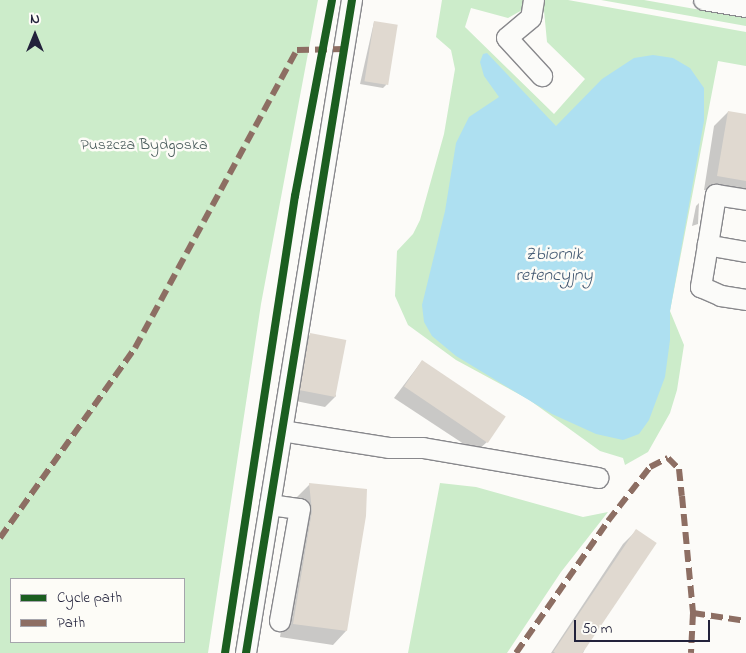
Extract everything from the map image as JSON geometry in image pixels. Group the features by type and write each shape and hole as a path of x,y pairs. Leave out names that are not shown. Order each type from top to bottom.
{"street":[{"path":"246,653 352,0"},
{"path":"534,0 531,18 507,38 542,76"},
{"path":"704,0 746,7"},
{"path":"746,200 716,195 701,287 721,296 746,300"},
{"path":"708,245 746,252"},
{"path":"282,430 389,448 423,448 598,478"},
{"path":"270,505 300,509 280,621"}],"green space":[{"name":"Puszcza Bydgoska","path":"0,0 318,0 261,304 208,653 0,653"},
{"name":"Zbiornik retencyjny","path":"442,0 527,0 524,9 508,18 471,8 465,27 554,114 585,79 547,42 543,0 568,0 746,32 746,66 718,61 670,311 684,345 677,390 670,413 648,452 625,465 623,458 600,451 528,399 456,360 408,325 395,296 397,251 413,234 420,220 444,134 455,69 451,50 436,37"},
{"path":"601,0 644,0 746,18 746,26"},
{"path":"440,483 476,487 583,517 608,512 561,572 507,653 408,653"}],"water":[{"name":"Zbiornik retencyjny","path":"487,53 556,126 602,79 634,58 653,55 673,58 690,68 704,88 704,121 670,311 670,340 665,377 649,420 639,434 623,440 596,434 552,414 456,356 432,336 424,322 422,305 445,211 456,143 469,117 499,97 484,76 480,62 483,54"}],"building":[{"path":"374,21 398,25 388,85 364,81"},
{"path":"728,111 746,114 746,181 717,176"},
{"path":"310,333 346,340 335,397 299,390"},
{"path":"422,360 506,416 488,443 404,387"},
{"path":"309,483 367,489 366,516 347,631 293,624 312,511"},
{"path":"636,529 657,543 583,653 553,652"}],"marked path":[{"path":"0,538 135,348 297,50 345,49"},
{"path":"516,653 608,521 650,467 668,458 679,469 693,613 691,653"},
{"path":"693,613 746,621"}],"cycle path":[{"path":"225,653 295,196 332,0"},
{"path":"246,653 352,0"}]}
